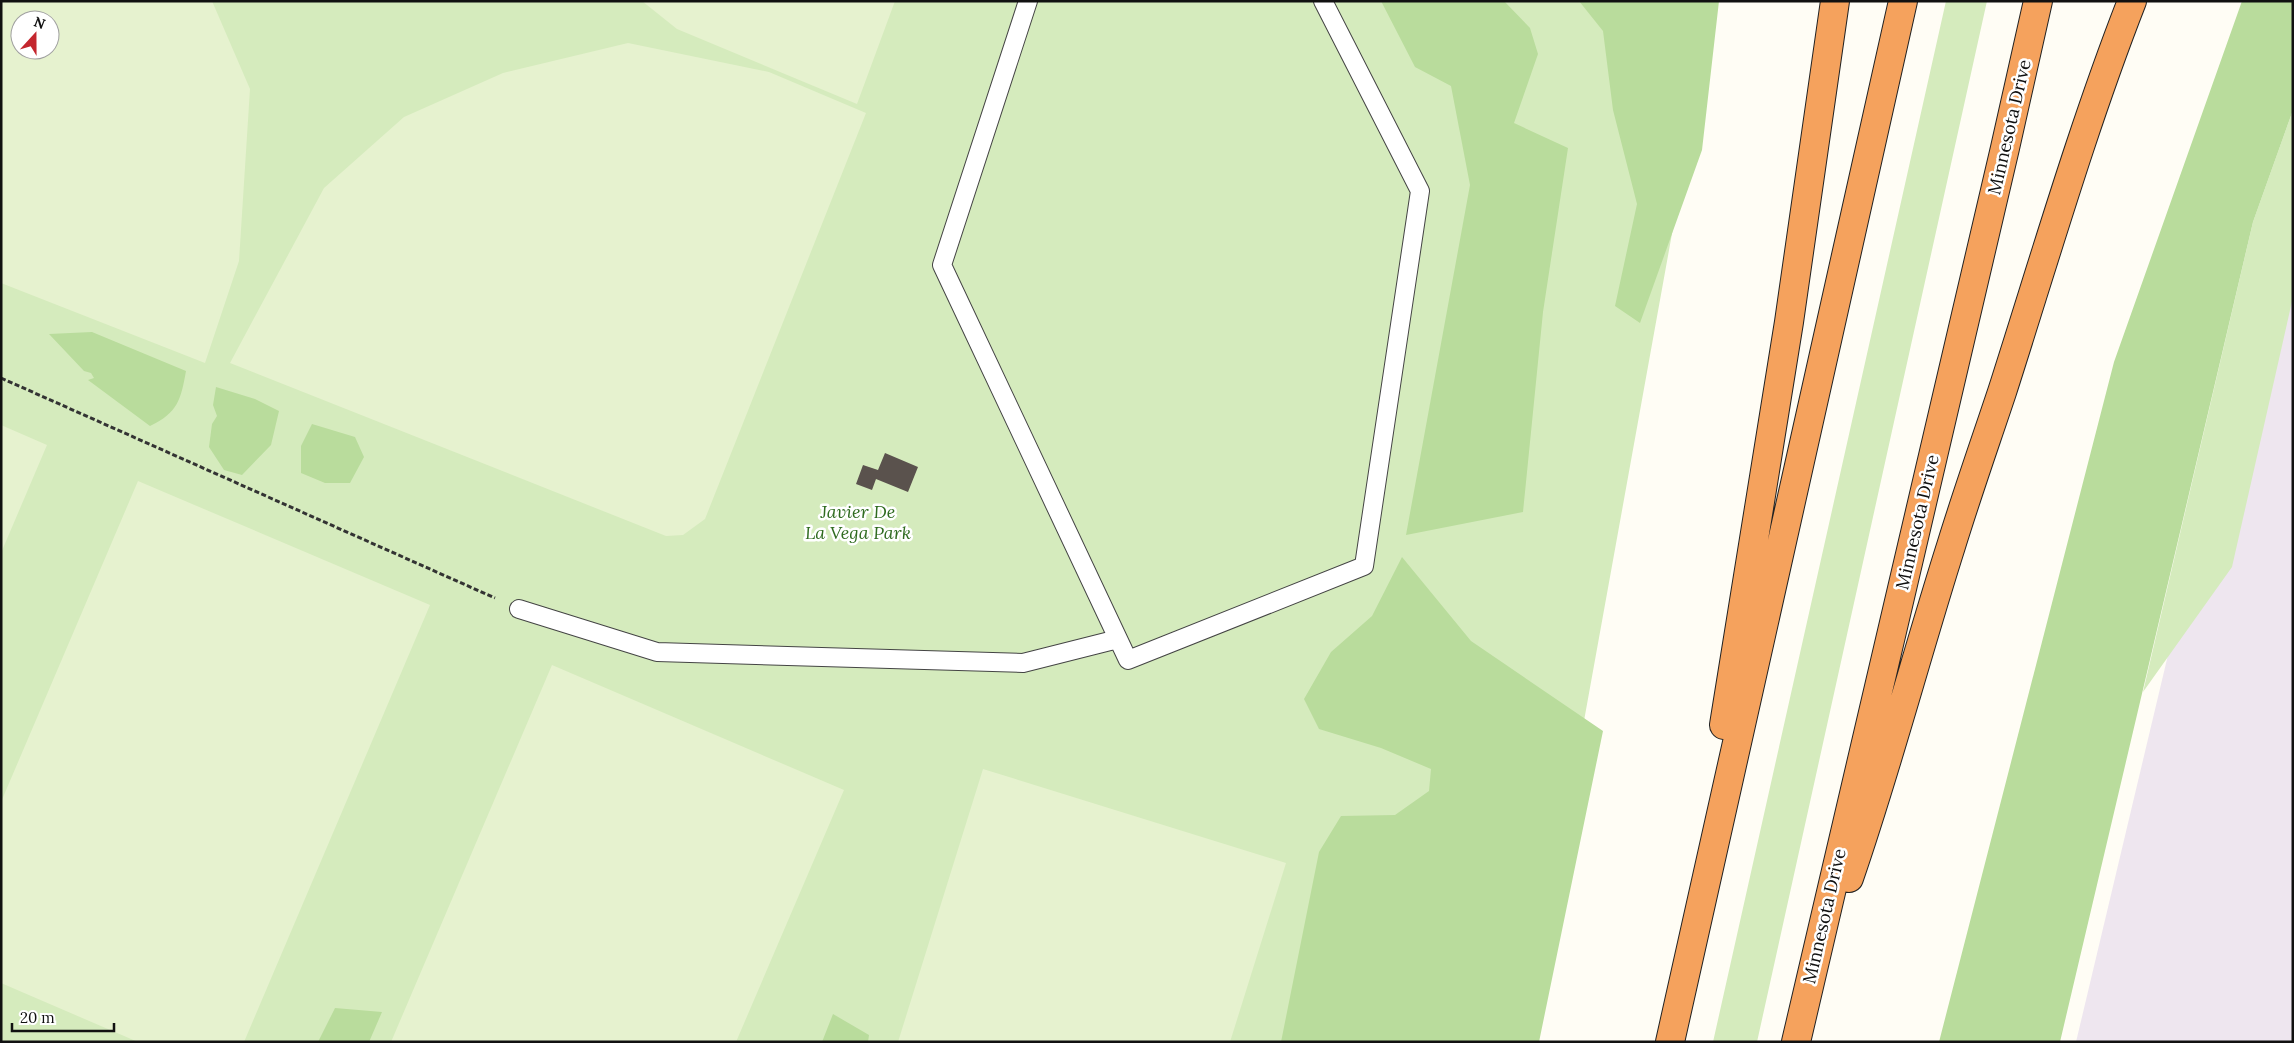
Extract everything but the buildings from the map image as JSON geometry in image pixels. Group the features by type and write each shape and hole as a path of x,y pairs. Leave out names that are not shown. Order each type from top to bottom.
{"highway":[{"path":"1678,1008 1789,322 1835,1"},
{"path":"1670,1042 1903,1"},
{"name":"Minnesota Drive","path":"1798,1029 2038,1"},
{"path":"1798,1029 1877,797 1951,546 2002,392 2053,225 2132,1"}],"lane":[{"path":"1028,1 942,265 1128,660 1364,566 1420,191 1323,1"},
{"path":"519,608 658,652 1023,663 1118,639"}],"path":[{"path":"1,378 519,608"}],"shaded area":[{"path":"2293,129 2293,1042 2076,1042"}],"green space":[{"name":"Javier De La Vega Park","path":"1,1 1714,1 1526,1042 1,1042"},
{"path":"1,1 212,1 250,89 239,261 205,363 1,283"},
{"path":"642,1 895,1 857,104 677,29"},
{"path":"1381,1 1504,1 1530,28 1538,54 1514,123 1568,148 1543,312 1523,512 1406,535 1470,185 1451,86 1415,67"},
{"path":"1579,1 1719,1 1702,150 1640,323 1615,306 1637,204 1613,110 1603,31"},
{"path":"1946,1 1987,1 1757,1042 1713,1042"},
{"path":"2242,1 2293,1 2293,110 2253,222 2060,1042 1939,1042 2114,362"},
{"path":"628,43 769,72 866,113 705,519 683,535 666,536 230,363 324,188 404,117 503,73"},
{"path":"2293,110 2293,297 2232,567 2143,692 2253,222"},
{"path":"92,332 186,371 180,397 167,416 150,426 88,380 94,378 91,373 84,371 49,334"},
{"path":"216,387 255,399 279,411 271,445 242,475 224,470 209,447 212,424 217,416 213,405"},
{"path":"312,424 355,437 364,457 350,483 325,483 301,473 301,446"},
{"path":"1,425 47,445 1,553"},
{"path":"138,481 430,605 244,1042 138,1042 1,983 1,802"},
{"path":"1402,557 1471,641 1603,731 1539,1042 1281,1042 1319,852 1341,816 1395,815 1429,791 1431,769 1381,748 1319,729 1304,699 1331,652 1372,616"},
{"path":"552,665 844,790 736,1042 391,1042"},
{"path":"983,769 1286,863 1230,1042 898,1042"},
{"path":"335,1008 382,1012 369,1042 318,1042"},
{"path":"833,1014 869,1035 868,1042 822,1042"}]}
